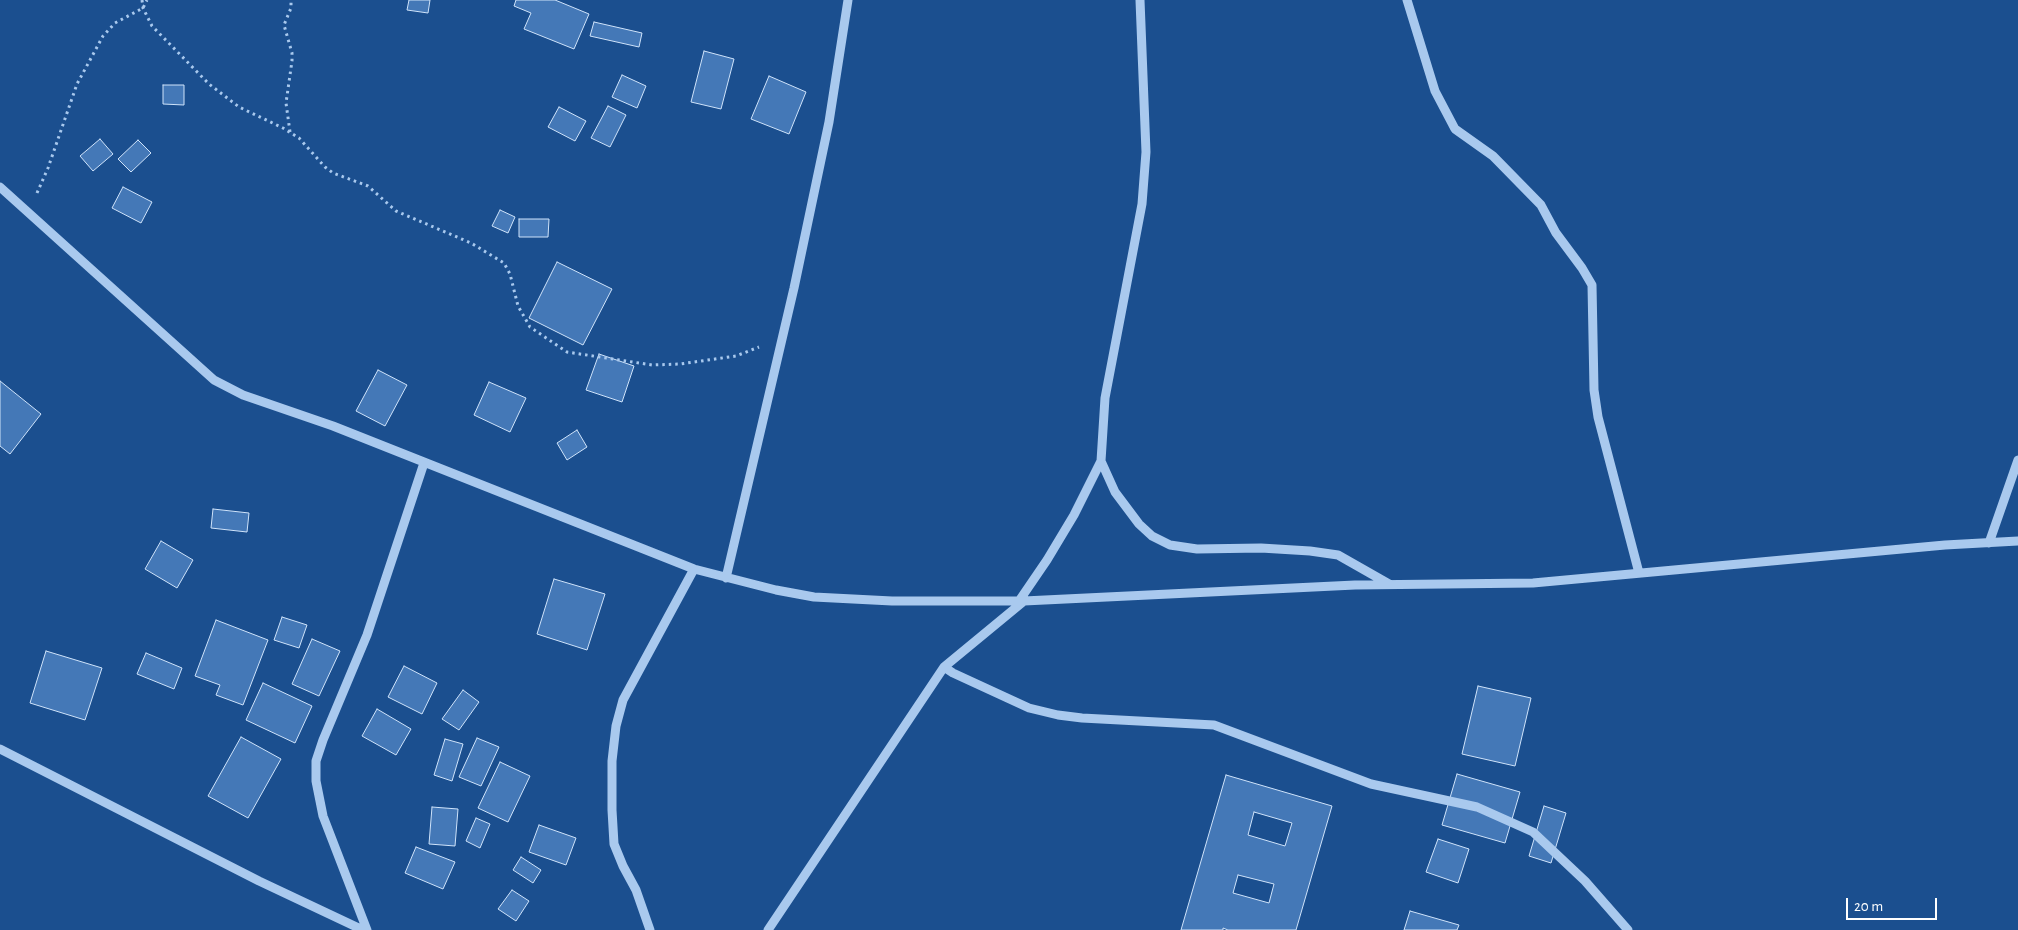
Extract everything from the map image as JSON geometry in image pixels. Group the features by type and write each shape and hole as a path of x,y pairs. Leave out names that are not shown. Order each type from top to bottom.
{"street":[{"path":"726,578 784,331 829,122 848,0"},
{"path":"768,930 944,667 1021,602 1052,553 1082,500 1101,461 1105,398 1142,204 1146,152 1140,0"},
{"path":"1407,0 1435,90 1455,129 1494,156 1541,205 1556,233 1592,285 1594,390 1598,418 1639,573"},
{"path":"0,188 28,211 214,380 243,395 333,426 694,569 814,598 892,602 1021,602 1390,585 1533,583 1946,545 2018,541"},
{"path":"1989,543 2018,460"},
{"path":"1101,461 1115,492 1138,524 1152,536 1170,545 1197,549 1261,548 1338,555 1390,585"},
{"path":"365,930 323,816 316,780 316,761 322,740 367,635 424,463"},
{"path":"650,930 636,890 614,844 612,762 616,726 623,700 694,569"},
{"path":"944,667 1029,708 1058,715 1082,718 1214,725 1371,784 1477,807 1533,832 1586,881 1628,930"},
{"path":"0,749 259,881 365,930"}],"path":[{"path":"142,0 143,8 152,26 209,84 238,106 290,132 299,138 324,167 332,173 368,186 396,211 471,244 504,262 510,274 518,306 530,327 567,352 652,365 680,364 736,356 754,350 784,331"},
{"path":"28,211 48,168 77,84 103,36 115,23 143,8 147,0"},
{"path":"290,132 286,103 292,53 284,25 291,8 291,0"}],"building":[{"path":"409,0 430,0 428,13 407,10"},
{"path":"516,0 555,0 589,14 574,49 524,29 531,13 514,6"},
{"path":"594,22 642,33 639,47 590,36"},
{"path":"704,51 734,59 721,109 691,102"},
{"path":"622,75 646,86 637,108 612,97"},
{"path":"769,76 806,92 789,134 751,119"},
{"path":"163,85 184,85 184,105 163,104"},
{"path":"608,106 626,115 610,147 591,138"},
{"path":"559,107 586,121 575,141 548,127"},
{"path":"100,139 113,154 93,171 80,156"},
{"path":"138,140 151,153 131,172 118,159"},
{"path":"123,187 152,202 141,223 112,208"},
{"path":"500,210 515,217 508,233 492,226"},
{"path":"519,219 549,219 548,237 519,237"},
{"path":"557,262 612,289 583,345 529,318"},
{"path":"599,354 634,366 622,402 586,390"},
{"path":"378,370 407,385 385,426 356,411"},
{"path":"0,381 41,414 10,454 0,446"},
{"path":"489,382 526,398 510,432 474,415"},
{"path":"577,430 587,447 567,460 557,443"},
{"path":"213,509 249,513 247,532 211,528"},
{"path":"161,541 193,560 177,588 145,569"},
{"path":"554,579 605,594 587,650 537,634"},
{"path":"282,617 307,625 299,648 274,640"},
{"path":"216,620 268,640 243,705 216,695 220,685 195,676"},
{"path":"312,639 340,651 319,696 292,684"},
{"path":"46,651 102,668 85,720 30,703"},
{"path":"146,653 182,668 174,689 137,674"},
{"path":"404,666 437,683 422,714 388,697"},
{"path":"263,683 312,706 295,743 246,720"},
{"path":"1478,686 1531,698 1515,766 1462,754"},
{"path":"463,690 479,702 459,730 442,719"},
{"path":"377,709 411,729 396,755 362,736"},
{"path":"241,737 281,759 248,818 208,796"},
{"path":"477,738 499,747 481,786 459,777"},
{"path":"445,739 463,744 452,781 434,775"},
{"path":"500,762 530,776 508,822 478,808"},
{"path":"1457,774 1520,792 1505,843 1442,825"},
{"path":"1226,775 1332,806 1296,930 1228,930 1223,928 1223,930 1181,930","holes":["1254,812 1292,823 1285,846 1248,835","1238,875 1274,884 1269,903 1233,893"]},
{"path":"1544,806 1566,813 1551,863 1529,856"},
{"path":"432,807 458,809 455,846 429,844"},
{"path":"476,818 490,824 480,848 466,841"},
{"path":"539,825 576,838 566,865 529,852"},
{"path":"1438,839 1469,849 1458,883 1426,872"},
{"path":"416,847 455,862 443,889 405,873"},
{"path":"521,857 541,870 533,883 513,870"},
{"path":"512,890 529,901 516,921 498,909"},
{"path":"1410,911 1459,925 1457,930 1404,930"}]}
